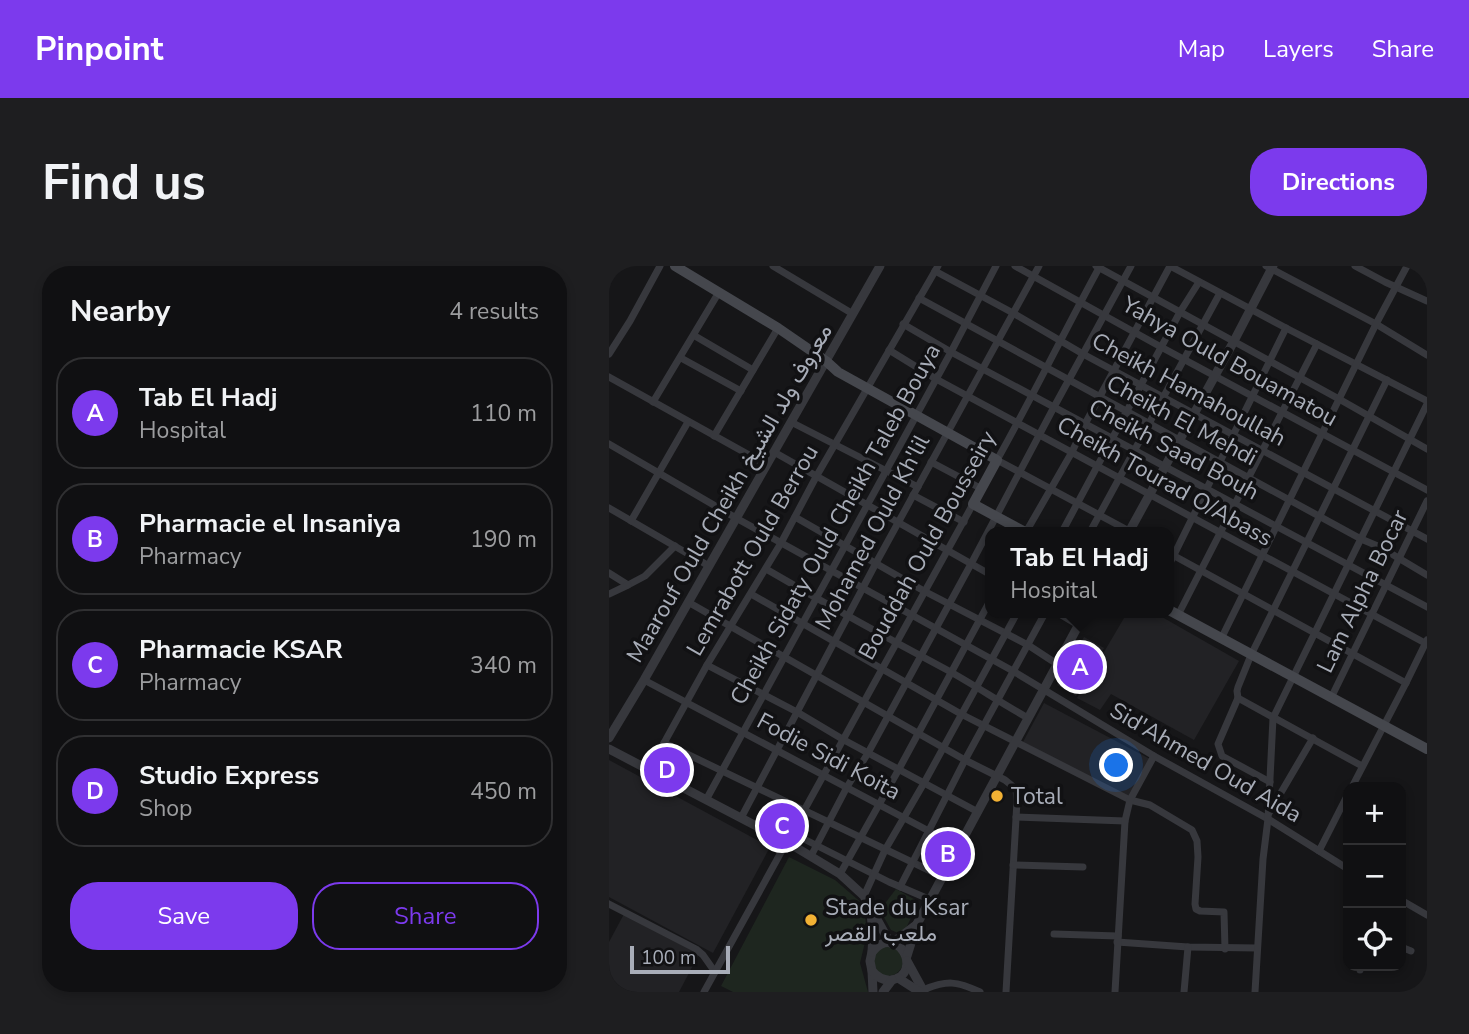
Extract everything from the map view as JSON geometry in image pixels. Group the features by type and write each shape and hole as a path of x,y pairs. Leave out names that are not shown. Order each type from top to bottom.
{"main road":[{"path":"675,266 778,328 838,372 997,460"},
{"name":"Bouddah Ould Bousseiry","path":"973,504 997,460"},
{"path":"973,504 1015,527"},
{"path":"1174,613 1427,749"}],"street":[{"path":"609,354 660,266"},
{"path":"773,266 853,314"},
{"name":"Maarouf Ould Cheikh معروف ولد الشيخ","path":"609,738 880,266"},
{"name":"Cheikh Sidaty Ould Cheikh Taleb Bouya","path":"706,800 996,266"},
{"name":"Yahya Ould Bouamatou","path":"1015,266 1427,490"},
{"name":"Mohamed Ould Kh'lil","path":"741,818 876,563 1039,266"},
{"path":"991,527 1131,266"},
{"path":"1028,527 1072,453 1170,266 1427,402 1273,718 1255,992"},
{"path":"1355,266 1396,287 1426,297"},
{"path":"1221,639 1375,324 1407,266"},
{"path":"1098,267 1427,449"},
{"name":"Bouddah Ould Bousseiry","path":"997,460 1033,396 1098,267"},
{"path":"1133,527 1234,341 1270,267 1427,355"},
{"name":"Cheikh Hamahoullah","path":"936,268 1083,354 1427,539"},
{"name":"Lemrabott Ould Berrou","path":"648,769 781,543 936,268"},
{"path":"1065,527 1180,312 1199,282"},
{"path":"653,402 719,292"},
{"path":"1093,527 1220,293"},
{"name":"Cheikh El Mehdi","path":"919,298 1427,575"},
{"name":"Cheikh Saad Bouh","path":"903,324 1427,607"},
{"path":"714,436 778,328"},
{"path":"1174,550 1286,328"},
{"path":"695,335 753,370"},
{"path":"1174,613 1201,570 1317,344"},
{"name":"Cheikh Tourad O/Abass","path":"889,350 968,397 1292,572 1426,641"},
{"path":"681,358 741,391"},
{"path":"609,377 767,464"},
{"path":"1270,782 1222,756 1218,744 1238,698 1238,687 1251,654 1387,380"},
{"path":"631,521 688,422"},
{"path":"791,422 918,486"},
{"name":"Sid'Ahmed Oud Aida","path":"609,444 862,589 1013,671 1154,756 1268,817 1343,866"},
{"path":"774,452 985,572"},
{"path":"997,460 1122,527"},
{"path":"932,462 982,489"},
{"path":"913,495 964,522"},
{"name":"Lam Alpha Bocar","path":"1331,698 1427,501"},
{"name":"Bouddah Ould Bousseiry","path":"705,990 973,504"},
{"path":"609,508 709,566"},
{"path":"795,517 924,591 1028,645 1057,664"},
{"path":"811,856 985,538"},
{"path":"609,594 645,576 675,546"},
{"path":"1174,555 1406,683"},
{"path":"766,569 1028,718"},
{"path":"609,573 628,585"},
{"path":"751,594 961,714 1130,800 1150,805 1192,830 1197,841 1198,857 1196,909 1224,912 1225,949"},
{"path":"688,602 996,778 1005,780 1016,789 1006,992"},
{"path":"840,874 985,610"},
{"path":"864,896 885,850 1014,618"},
{"path":"900,887 1042,618"},
{"path":"1067,618 1079,625"},
{"path":"883,992 905,971 917,924 1082,618"},
{"path":"1354,782 1426,641"},
{"path":"707,666 797,712 978,812"},
{"name":"Fodie Sidi Koita","path":"644,680 959,847"},
{"path":"1238,698 1362,766"},
{"path":"1268,817 1313,738"},
{"path":"664,743 943,877"},
{"path":"609,750 741,818 790,838 816,845 931,900"},
{"path":"1115,992 1125,821 1130,800 1154,756"},
{"path":"1318,851 1343,804"},
{"path":"1016,817 1125,821"},
{"path":"790,838 811,856 840,874 864,896 891,943 901,947 922,991"},
{"path":"1013,865 1083,867"},
{"path":"1406,903 1427,915"},
{"path":"609,904 696,949 715,972"},
{"path":"871,910 873,935 870,961 873,992"},
{"path":"872,952 879,945 891,943 917,924"},
{"path":"1054,934 1188,947 1257,948"},
{"path":"1184,992 1188,947"},
{"path":"1406,949 1411,951"},
{"path":"872,971 881,978 895,979 922,991 951,982 980,992"},
{"path":"705,990 716,992"}],"shaded area":[{"path":"1124,618 1164,618 1239,661 1194,740 1111,694 1100,710 1077,698"},
{"path":"1084,637 1104,648 1076,696 1057,685"},
{"path":"1044,703 1150,759 1129,798 1023,742"},
{"path":"609,760 770,847 713,953 609,897"},
{"name":"Stade du Ksar ملعب القصر","path":"789,857 835,880 864,905 867,934 860,963 868,992 733,992 721,986"},
{"path":"896,889 919,902 906,928 898,933 891,930 880,910"},
{"path":"624,914 699,954 679,992 609,992 609,942"},
{"path":"888,946 894,947 902,955 902,967 894,975 888,976 882,975 874,967 873,961 874,955 882,947"}],"place":[{"name":"Tab El Hadj","path":"1080,667"},
{"name":"Studio Express","path":"667,770"},
{"name":"Total","path":"997,796"},
{"name":"Pharmacie KSAR","path":"782,826"},
{"name":"Pharmacie el Insaniya","path":"948,854"},
{"name":"Stade du Ksar ملعب القصر","path":"811,920"}]}
